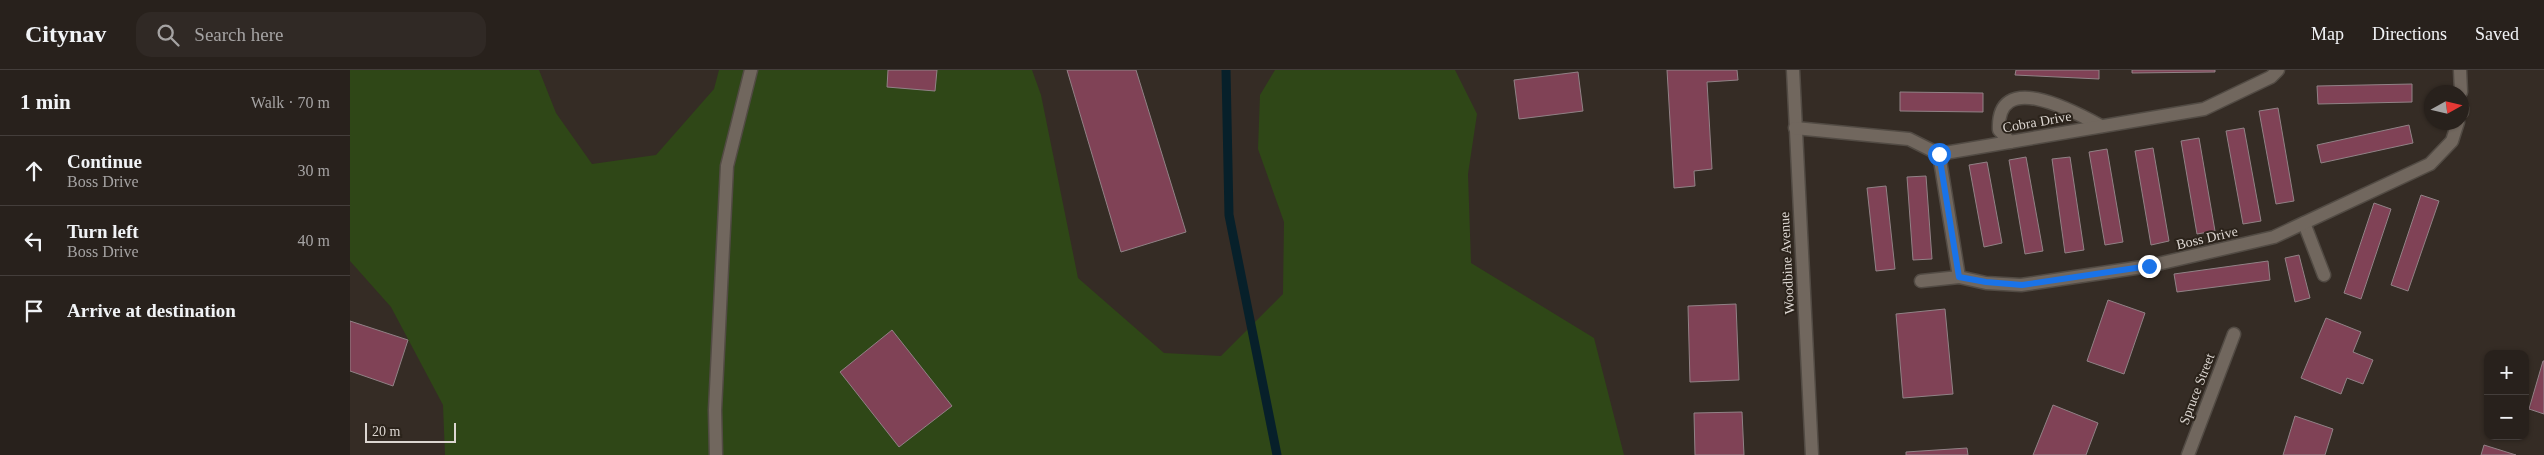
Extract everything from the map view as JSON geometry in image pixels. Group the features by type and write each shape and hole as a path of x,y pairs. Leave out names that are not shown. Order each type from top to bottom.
{"street":[{"path":"716,455 715,410 727,166 751,70"},
{"name":"Woodbine Avenue","path":"1793,70 1812,455"},
{"name":"Cobra Drive","path":"1939,154 2204,109 2271,77 2278,70"},
{"path":"2460,70 2461,85"},
{"path":"2010,142 1999,130 1998,116 2004,100 2014,94 2043,94 2101,126"},
{"path":"1795,128 1909,139 1939,154 1959,277"},
{"name":"Boss Drive","path":"1921,281 1959,277 1986,282 2022,285 2149,266 2274,237 2430,164 2452,141 2455,130"},
{"path":"2304,224 2324,275"},
{"name":"Spruce Street","path":"2188,455 2234,334"}],"green space":[{"path":"350,70 539,70 556,113 592,164 656,155 714,89 719,70 1032,70 1041,95 1078,278 1164,353 1221,356 1283,294 1284,222 1258,149 1260,95 1275,70 1455,70 1477,114 1468,174 1471,263 1594,338 1624,455 445,455 443,405 391,307 350,261"}],"building":[{"path":"888,70 937,70 935,91 887,87"},
{"path":"1067,70 1136,70 1186,232 1121,252"},
{"path":"1667,70 1737,70 1738,80 1707,82 1712,169 1694,171 1695,186 1674,188"},
{"path":"2016,70 2099,70 2099,79 2015,75"},
{"path":"2132,70 2215,70 2215,72 2132,73"},
{"path":"1578,72 1583,111 1519,119 1514,80"},
{"path":"2412,84 2412,102 2318,104 2317,86"},
{"path":"1900,92 1983,93 1983,112 1900,111"},
{"path":"2278,108 2294,201 2276,204 2259,111"},
{"path":"2409,125 2413,143 2321,163 2317,145"},
{"path":"2244,128 2261,221 2243,224 2226,131"},
{"path":"2199,138 2215,231 2197,234 2181,141"},
{"path":"2153,148 2169,241 2151,245 2135,151"},
{"path":"2107,149 2123,242 2105,245 2089,152"},
{"path":"2026,157 2043,251 2025,254 2009,160"},
{"path":"2070,157 2084,250 2065,253 2052,159"},
{"path":"1987,162 2002,243 1984,247 1969,165"},
{"path":"1926,176 1932,259 1913,260 1907,177"},
{"path":"1886,186 1895,269 1876,271 1867,188"},
{"path":"2421,195 2439,201 2408,291 2391,285"},
{"path":"2374,203 2391,209 2361,299 2344,293"},
{"path":"2299,255 2310,298 2295,302 2285,258"},
{"path":"2268,261 2270,280 2177,292 2174,274"},
{"path":"2108,300 2145,313 2124,374 2087,361"},
{"path":"1736,304 1739,380 1690,382 1688,306"},
{"path":"1945,309 1953,394 1903,398 1896,314"},
{"path":"2326,318 2361,332 2353,352 2373,360 2363,384 2347,378 2341,394 2301,378"},
{"path":"350,321 408,340 393,386 350,371"},
{"path":"892,330 952,406 899,447 840,372"},
{"path":"2543,361 2544,361 2544,414 2529,409"},
{"path":"2053,405 2098,423 2086,455 2033,455"},
{"path":"1742,412 1744,455 1695,455 1694,413"},
{"path":"2295,416 2333,429 2325,455 2283,455"},
{"path":"2484,445 2516,455 2481,455"},
{"path":"1967,448 1968,455 1906,455 1906,452"}],"waterway":[{"path":"1226,70 1229,215 1277,455"}],"route":[{"path":"1939,154 1959,277 1986,282 2022,285 2149,266"}]}
